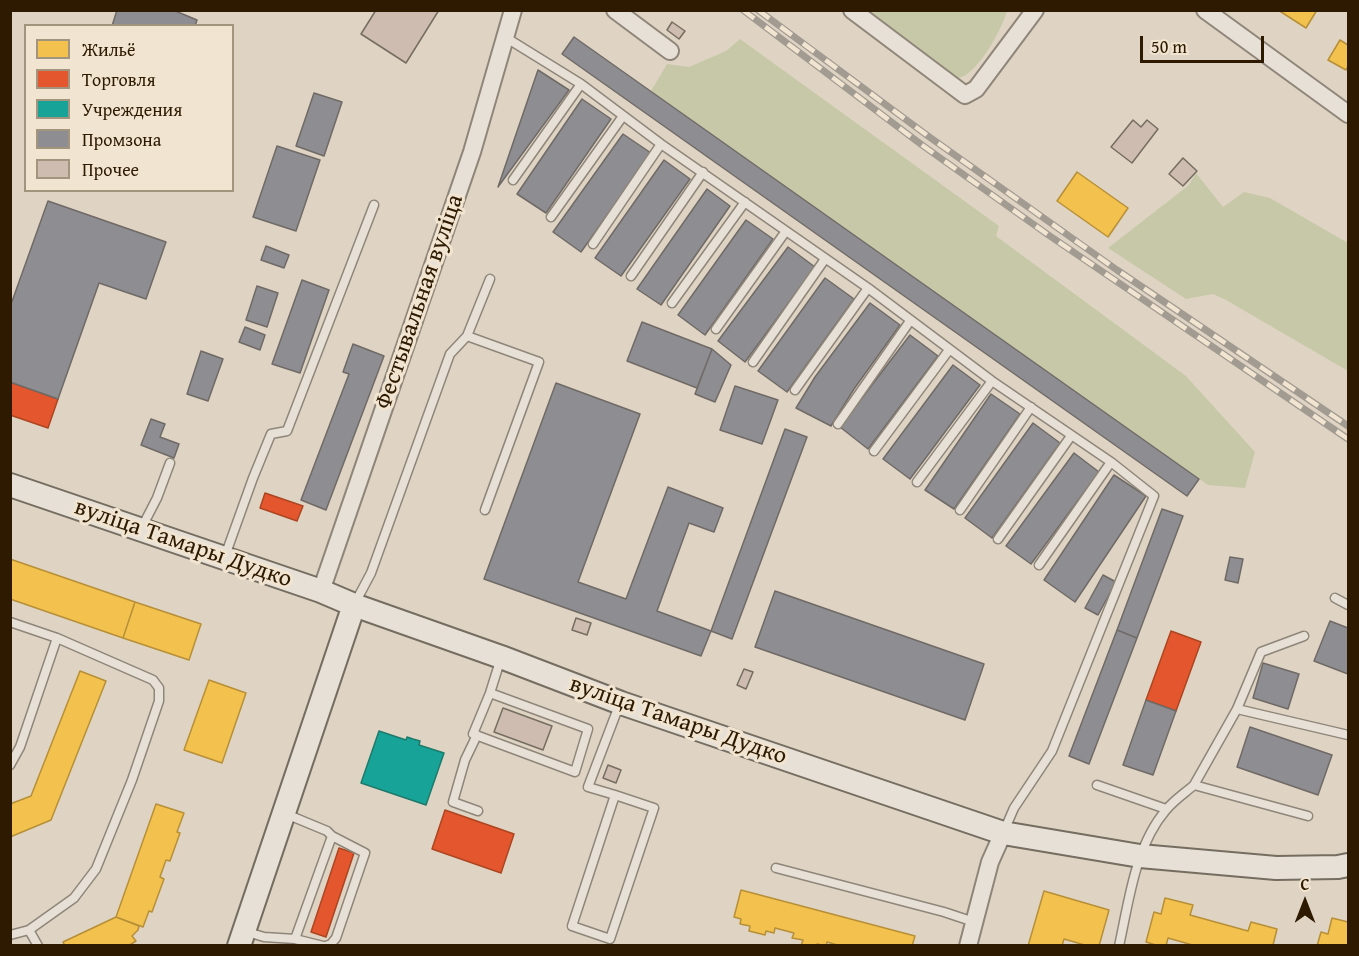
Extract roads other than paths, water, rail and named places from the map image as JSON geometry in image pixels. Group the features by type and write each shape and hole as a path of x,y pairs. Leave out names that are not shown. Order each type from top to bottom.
{"street":[{"name":"Фестывальная вуліца","path":"321,591 472,152 513,10"},
{"path":"615,10 670,51"},
{"path":"852,10 965,94 976,89 1035,10"},
{"path":"1206,11 1348,114"},
{"name":"вуліца Тамары Дудко","path":"10,485 321,591 621,703 1003,833 1140,856 1276,868 1348,865"},
{"path":"242,938 354,605"},
{"path":"968,945 990,862 1003,833"}],"lane":[{"path":"505,37 581,84 661,144 868,288 992,381 1111,462 1154,496 1052,751 1014,808 1003,833"},
{"path":"513,180 581,84"},
{"path":"551,217 623,116"},
{"path":"593,244 661,144"},
{"path":"631,276 703,172"},
{"path":"672,303 745,202"},
{"path":"224,559 270,434 287,431 374,205"},
{"path":"716,329 786,231"},
{"path":"753,362 825,260"},
{"path":"354,605 371,573 450,354 467,336 490,279"},
{"path":"795,390 868,288"},
{"path":"838,424 910,321"},
{"path":"467,336 538,362 485,510"},
{"path":"874,452 949,350"},
{"path":"917,482 992,381"},
{"path":"960,510 1031,407"},
{"path":"998,539 1071,436"},
{"path":"1039,565 1111,462"},
{"path":"141,529 157,498 170,463"},
{"path":"1335,598 1348,605"},
{"path":"10,622 57,638 153,680 159,688 159,701 132,780 96,869 74,898 29,930 10,935"},
{"path":"1119,945 1140,856 1150,833 1166,809 1194,785 1237,709 1261,651 1304,636"},
{"path":"10,765 20,747 57,638"},
{"path":"490,693 588,729 575,772 472,734 490,693 501,657"},
{"path":"615,795 572,926 609,939 654,808 615,795 588,787 621,703"},
{"path":"1237,709 1348,735"},
{"path":"477,735 465,760 453,802 478,811"},
{"path":"1097,785 1166,809"},
{"path":"1194,785 1308,816"},
{"path":"242,938 295,939 324,945 332,944 365,853 332,836 327,831 284,813"},
{"path":"295,939 332,836"},
{"path":"776,868 974,922"},
{"path":"29,930 38,945"}],"railway":[{"path":"743,10 922,145 1047,234 1348,439"},
{"path":"758,10 928,136 1117,270 1348,426"}]}
